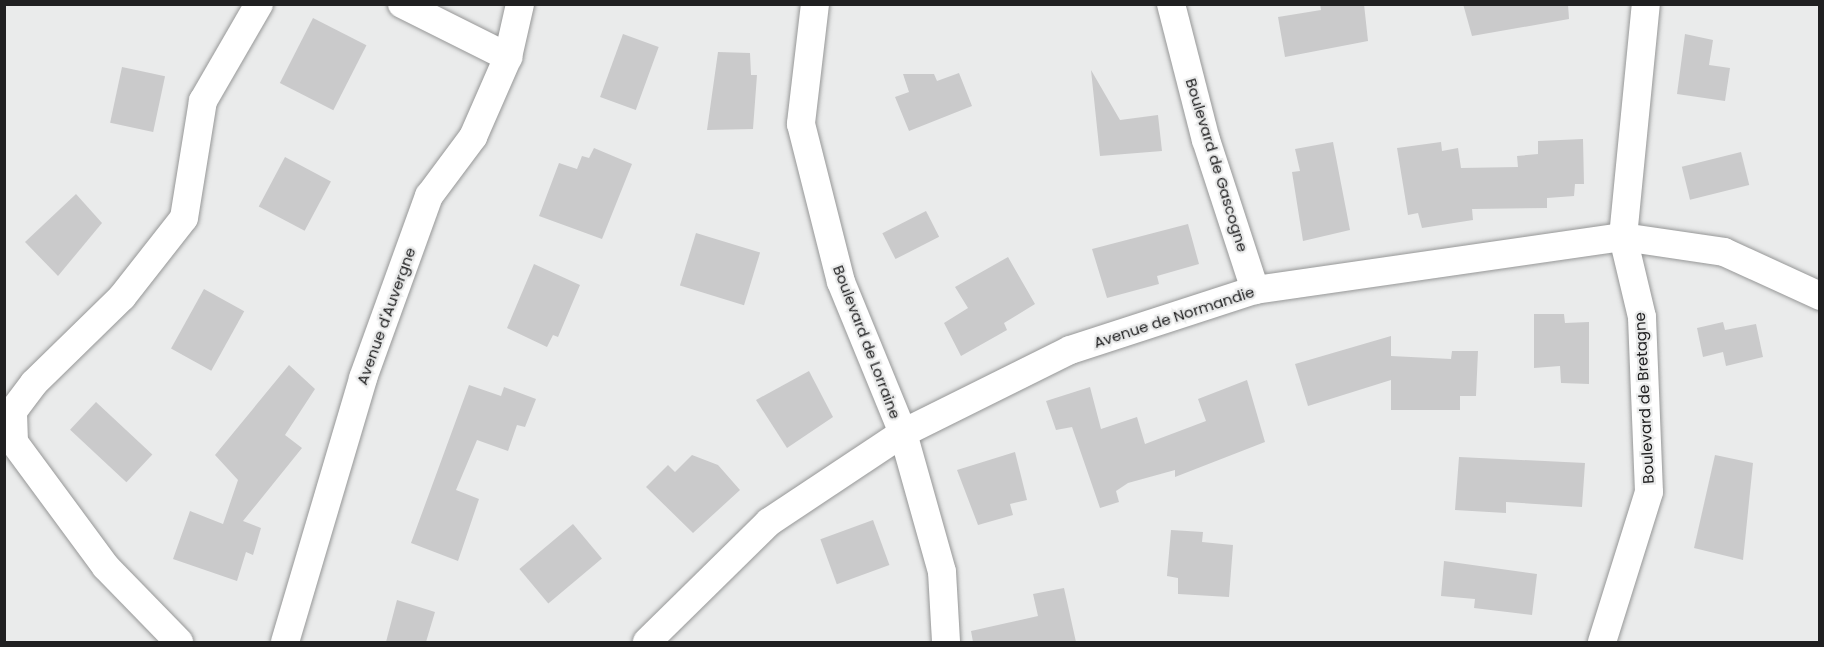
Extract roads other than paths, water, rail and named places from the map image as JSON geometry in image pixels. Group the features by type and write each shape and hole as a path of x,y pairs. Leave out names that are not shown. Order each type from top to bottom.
{"street":[{"path":"179,642 106,567 14,442 13,411 34,383 122,297 184,218 203,101 259,4"},
{"path":"402,4 508,57"},
{"name":"Avenue d'Auvergne","path":"285,642 363,378 429,196 473,137 508,57 520,4"},
{"name":"Boulevard de Lorraine","path":"815,4 801,124 841,282 903,433 942,572 946,642"},
{"name":"Boulevard de Gascogne","path":"1171,4 1206,140 1256,290"},
{"name":"Boulevard de Bretagne","path":"1602,642 1649,492 1642,317 1623,237 1646,4"},
{"name":"Avenue de Normandie","path":"647,642 768,522 903,433 1070,350 1256,290 1623,237 1724,252 1820,296"}]}
